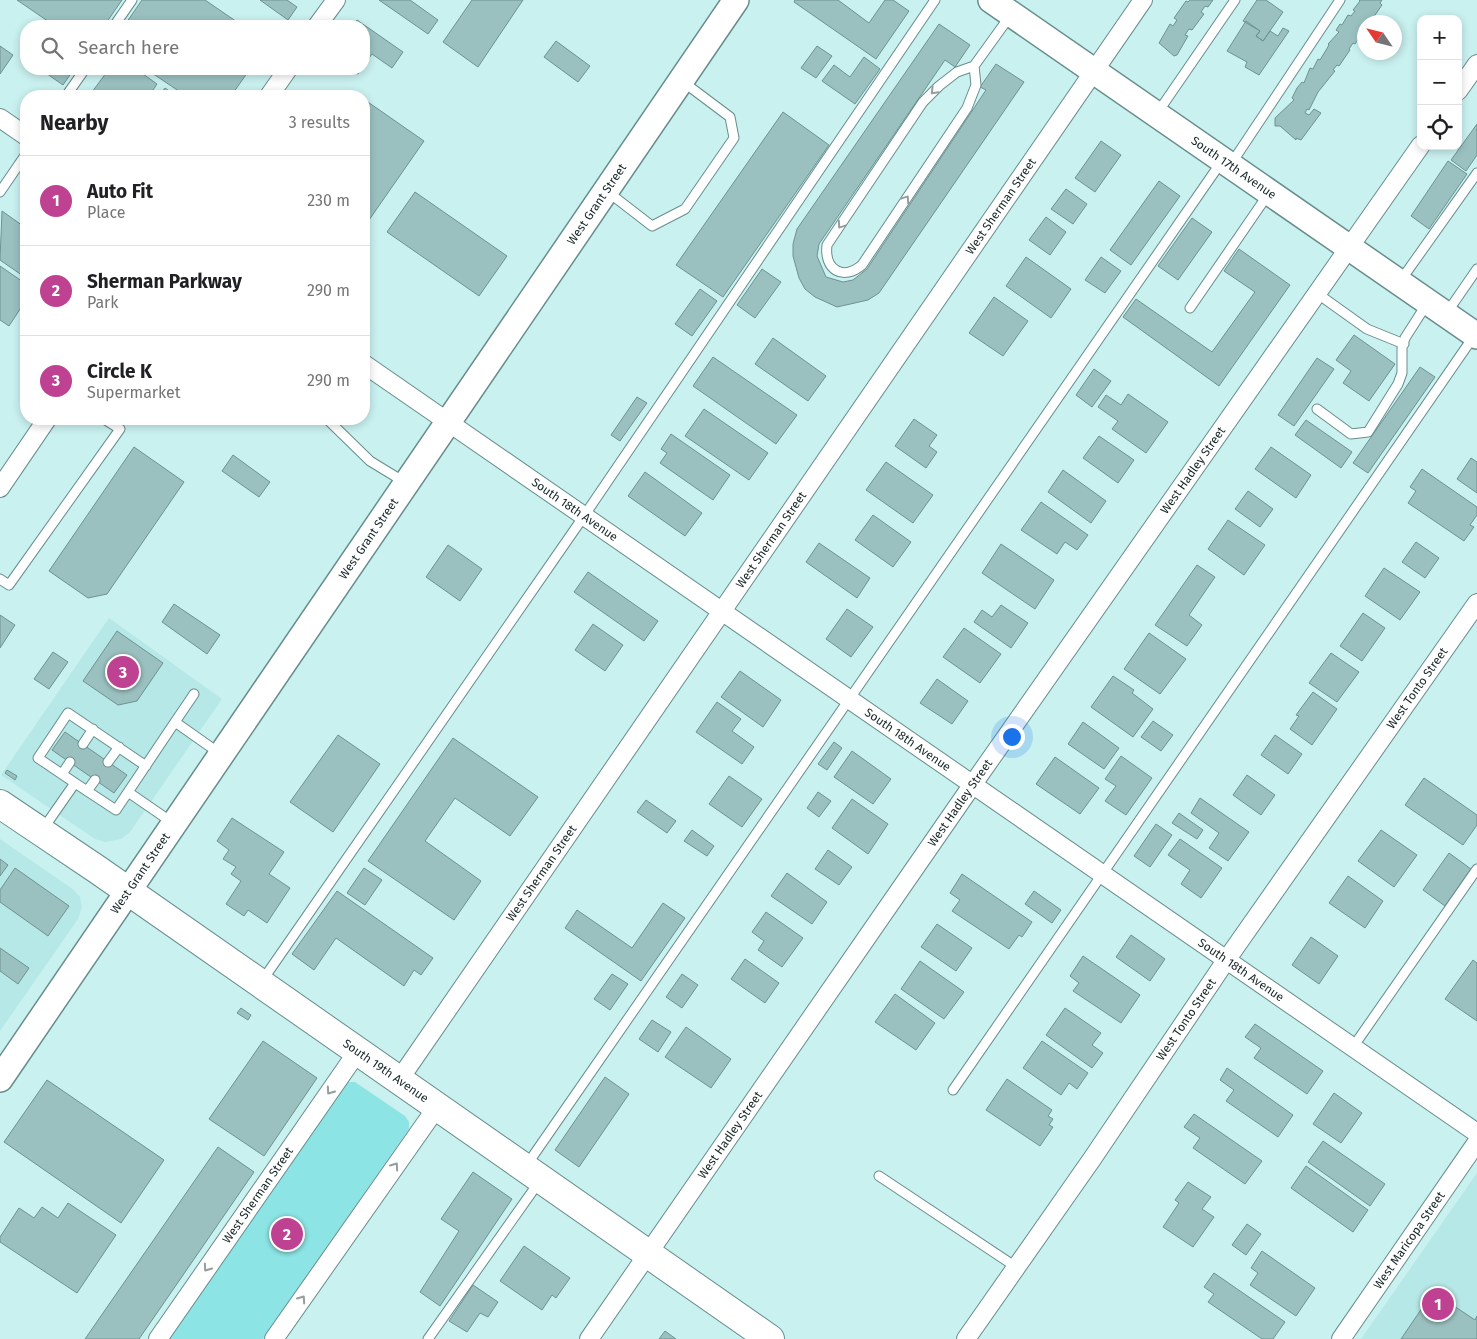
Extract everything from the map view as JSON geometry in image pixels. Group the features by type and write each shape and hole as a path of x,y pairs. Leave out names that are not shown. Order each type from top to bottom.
{"main road":[{"name":"West Grant Street","path":"0,1079 736,0"},
{"name":"South 17th Avenue","path":"991,0 1399,283 1476,334"},
{"name":"South 19th Avenue","path":"0,804 128,891 770,1339"}],"street":[{"path":"321,20 336,0"},
{"name":"West Sherman Street","path":"399,1080 1143,0"},
{"path":"1462,85 1477,64"},
{"path":"273,90 284,75"},
{"path":"0,118 20,132"},
{"name":"West Hadley Street","path":"589,1339 973,784 1350,249 1418,150"},
{"name":"South 18th Avenue","path":"370,368 1477,1133"},
{"path":"0,488 43,425"},
{"name":"West Tonto Street","path":"966,1339 1227,959 1477,603"},
{"name":"West Sherman Street","path":"158,1339 358,1051"},
{"path":"274,1339 437,1106"},
{"name":"West Maricopa Street","path":"1341,1339 1477,1142"}],"lane":[{"path":"118,20 132,0"},
{"path":"260,983 584,516 935,0"},
{"path":"1156,114 1235,0"},
{"path":"428,1339 533,1174 850,698 1340,0"},
{"path":"974,66 976,85 967,108 862,265 853,272 842,274 831,266 825,257 827,245 923,102 957,72 974,66 1011,14"},
{"path":"70,90 81,75"},
{"path":"606,191 652,226 685,209 734,138 730,117 681,80"},
{"path":"0,192 20,163"},
{"path":"1399,283 1473,185 1477,172"},
{"path":"1190,308 1269,192"},
{"path":"1316,409 1350,434 1368,432 1398,384 1402,373 1404,344 1477,269"},
{"path":"1318,294 1367,329 1404,344"},
{"path":"953,1090 1476,334"},
{"path":"0,579 9,585 120,428 115,425"},
{"path":"333,425 370,461 406,484"},
{"path":"146,766 68,713 38,758 116,810 146,766 194,694"},
{"path":"175,722 222,754"},
{"path":"83,744 93,730"},
{"path":"108,762 118,747"},
{"path":"62,774 70,762"},
{"path":"87,791 95,780"},
{"path":"41,832 75,783"},
{"path":"128,792 174,824"},
{"path":"1353,1047 1477,869"},
{"path":"879,1176 1016,1268"}],"shaded area":[{"path":"109,618 222,699 130,832 121,839 105,842 95,839 1,775"},
{"path":"0,839 74,890 80,897 82,907 78,919 0,1031"},
{"path":"348,1082 355,1082 405,1116 409,1122 409,1129 263,1339 166,1339 341,1087"},
{"path":"1477,1173 1477,1339 1361,1339"}],"building":[{"path":"17,0 122,0 108,20 46,20"},
{"path":"142,0 205,0 234,20 128,20"},
{"path":"260,0 287,0 297,7 288,20"},
{"path":"379,0 410,0 438,20 428,34"},
{"path":"472,0 523,0 478,67 443,42"},
{"path":"795,0 838,0 869,23 885,0 893,0 909,11 876,59 794,2"},
{"path":"1213,0 1208,7 1205,6 1201,12 1204,14 1192,30 1189,29 1185,35 1188,36 1177,55 1174,56 1159,43 1170,24 1173,26 1177,20 1174,18 1186,1"},
{"path":"1257,0 1266,0 1283,12 1263,41 1256,36 1260,31 1243,21"},
{"path":"1382,0 1380,3 1382,5 1375,15 1357,15 1357,41 1355,44 1353,43 1339,66 1337,65 1333,70 1335,71 1318,92 1309,110 1307,109 1305,113 1309,115 1314,109 1321,113 1301,140 1296,138 1296,140 1280,126 1275,126 1275,118 1294,100 1292,98 1297,88 1302,82 1304,83 1310,68 1313,69 1318,59 1320,60 1328,44 1339,32 1336,30 1340,24 1342,25 1348,15 1351,16 1360,1"},
{"path":"1246,21 1260,31 1256,36 1263,41 1270,31 1278,36 1283,28 1289,31 1259,75 1245,67 1247,62 1227,51"},
{"path":"939,24 970,45 955,67 945,60 819,244 817,256 826,277 843,282 853,280 867,269 986,90 980,87 996,64 1024,82 879,293 868,300 837,307 815,297 805,289 799,278 793,256 793,244 797,229"},
{"path":"370,29 403,52 392,68 372,54 370,57"},
{"path":"556,41 590,66 578,82 544,57"},
{"path":"0,46 13,55 0,74"},
{"path":"817,46 832,56 816,78 801,68"},
{"path":"864,57 880,69 855,104 822,81 834,65 850,77"},
{"path":"49,75 70,75 63,85"},
{"path":"105,75 144,75 157,84 153,90 93,90"},
{"path":"155,75 246,75 235,90 177,90"},
{"path":"370,103 424,141 370,219"},
{"path":"783,112 829,145 723,297 676,265"},
{"path":"1477,124 1477,155 1466,171 1451,160 1458,150 1462,150 1462,145"},
{"path":"1101,141 1121,155 1095,192 1075,178"},
{"path":"1448,161 1467,174 1429,229 1411,216"},
{"path":"1159,181 1180,196 1131,265 1110,250"},
{"path":"1066,189 1087,204 1073,224 1051,209"},
{"path":"415,192 507,256 479,296 387,232"},
{"path":"2,211 20,224 20,274 0,260"},
{"path":"1046,217 1066,232 1050,255 1029,240"},
{"path":"1192,218 1212,232 1178,280 1158,266"},
{"path":"1239,249 1290,285 1219,386 1123,317 1136,299 1212,352 1255,292 1224,271"},
{"path":"1026,257 1071,289 1051,318 1006,286"},
{"path":"1101,257 1121,271 1105,293 1085,280"},
{"path":"0,266 20,280 20,309 9,326 0,320"},
{"path":"762,269 781,282 755,318 737,305"},
{"path":"700,289 717,301 692,336 675,324"},
{"path":"994,297 1028,321 1003,356 969,333"},
{"path":"1354,335 1395,364 1369,401 1343,383 1351,371 1336,360"},
{"path":"773,338 826,376 808,401 755,364"},
{"path":"713,357 797,415 776,444 693,386"},
{"path":"1317,358 1334,369 1294,426 1278,415"},
{"path":"1420,367 1435,377 1368,473 1353,463"},
{"path":"1094,369 1111,381 1092,407 1076,395"},
{"path":"1128,394 1168,422 1146,453 1112,429 1118,421 1098,407 1106,395 1121,405"},
{"path":"637,397 647,403 620,441 611,435"},
{"path":"704,409 768,453 749,480 685,436"},
{"path":"914,419 937,435 929,446 937,452 926,468 895,446"},
{"path":"1306,420 1352,452 1341,468 1295,435"},
{"path":"671,434 730,475 713,500 660,463 667,453 661,449"},
{"path":"1099,436 1134,460 1118,483 1083,458"},
{"path":"134,447 184,482 107,594 88,598 49,571"},
{"path":"1271,447 1311,475 1296,498 1255,469"},
{"path":"233,455 270,482 259,497 222,471"},
{"path":"1471,458 1477,462 1477,493 1457,479"},
{"path":"886,462 933,495 913,523 866,490"},
{"path":"1422,469 1477,507 1477,515 1470,525 1474,527 1464,541 1408,503 1416,491 1410,487"},
{"path":"1063,470 1106,501 1091,523 1048,492"},
{"path":"645,472 702,513 685,536 628,496"},
{"path":"1248,491 1273,509 1260,527 1235,509"},
{"path":"1041,502 1088,535 1077,550 1065,542 1057,554 1021,530"},
{"path":"873,515 911,542 893,567 855,540"},
{"path":"1228,520 1265,545 1244,575 1208,549"},
{"path":"1416,542 1439,558 1425,578 1402,562"},
{"path":"819,543 870,578 857,598 806,562"},
{"path":"1001,544 1054,580 1035,609 982,573"},
{"path":"448,545 482,569 460,601 426,577"},
{"path":"1197,565 1215,577 1189,615 1202,625 1187,646 1155,625"},
{"path":"1384,568 1420,592 1400,620 1365,596"},
{"path":"588,572 658,621 644,641 574,592"},
{"path":"174,604 220,635 207,654 162,622"},
{"path":"1001,605 1028,623 1011,648 974,622 982,610 992,617"},
{"path":"847,609 873,627 851,657 826,639"},
{"path":"1363,613 1385,628 1362,661 1340,646"},
{"path":"0,615 15,625 0,648"},
{"path":"593,624 623,645 605,671 575,650"},
{"path":"964,628 1001,654 980,683 943,657"},
{"path":"117,631 163,663 137,701 118,705 83,681"},
{"path":"1149,633 1186,659 1160,694 1124,669"},
{"path":"53,652 68,662 49,689 34,679"},
{"path":"1331,653 1359,672 1337,702 1309,683"},
{"path":"740,671 781,700 763,727 721,697"},
{"path":"1113,676 1134,690 1132,693 1153,709 1133,737 1091,707"},
{"path":"937,679 968,701 952,724 920,703"},
{"path":"1313,692 1337,709 1312,745 1290,729 1299,716 1296,715"},
{"path":"717,702 741,719 732,731 754,747 742,764 696,732"},
{"path":"1153,721 1173,735 1161,751 1141,737"},
{"path":"1083,722 1119,748 1104,769 1068,744"},
{"path":"65,732 127,775 114,793 52,750"},
{"path":"338,735 380,764 333,832 290,802"},
{"path":"1275,735 1302,754 1288,774 1261,755"},
{"path":"453,738 538,797 510,836 455,798 425,841 481,881 454,920 368,861"},
{"path":"834,742 842,748 827,770 818,764"},
{"path":"852,751 891,779 873,804 834,777"},
{"path":"1121,756 1152,778 1126,815 1105,801 1116,786 1105,779"},
{"path":"1055,757 1099,788 1080,814 1036,784"},
{"path":"7,770 17,776 15,780 5,773"},
{"path":"1247,775 1275,795 1261,815 1233,795"},
{"path":"729,776 762,799 742,827 709,804"},
{"path":"1424,778 1477,815 1477,825 1463,845 1405,805"},
{"path":"818,792 831,801 819,817 807,808"},
{"path":"1200,798 1249,832 1228,861 1209,848 1219,833 1191,813"},
{"path":"852,799 888,824 868,854 832,828"},
{"path":"646,800 676,821 667,833 637,812"},
{"path":"1179,813 1203,830 1197,839 1172,823"},
{"path":"232,818 284,852 269,874 290,888 267,923 248,910 244,916 226,904 241,881 231,874 236,867 223,859 229,850 217,841"},
{"path":"1156,824 1172,835 1150,867 1134,856"},
{"path":"692,830 714,846 707,856 684,841"},
{"path":"1381,830 1417,855 1394,887 1358,861"},
{"path":"1180,839 1222,868 1201,898 1181,884 1190,870 1168,855"},
{"path":"828,850 852,867 839,885 815,869"},
{"path":"1449,853 1471,869 1445,906 1423,890"},
{"path":"0,859 8,865 0,876"},
{"path":"15,868 69,906 48,936 0,902 0,890"},
{"path":"364,868 382,880 365,905 347,893"},
{"path":"787,873 827,902 812,924 771,896"},
{"path":"962,874 1032,922 1022,937 1019,935 1009,949 952,911 960,900 950,893"},
{"path":"1348,876 1383,901 1365,928 1329,903"},
{"path":"337,891 433,958 421,975 414,970 404,986 336,938 314,970 292,954"},
{"path":"1034,891 1061,910 1052,923 1025,904"},
{"path":"663,903 685,918 641,981 565,928 577,910 632,948"},
{"path":"766,912 803,938 782,967 758,950 764,941 752,932"},
{"path":"937,924 972,948 956,971 921,947"},
{"path":"1131,935 1165,959 1150,981 1116,957"},
{"path":"1311,937 1338,956 1319,984 1292,965"},
{"path":"0,948 29,968 18,984 0,971"},
{"path":"1083,956 1140,995 1121,1023 1073,991 1079,983 1070,976"},
{"path":"745,959 779,983 765,1003 731,979"},
{"path":"1473,960 1477,963 1477,1021 1445,999"},
{"path":"920,961 964,992 944,1019 901,989"},
{"path":"612,974 628,984 610,1010 594,999"},
{"path":"682,974 698,985 682,1008 666,997"},
{"path":"895,994 935,1023 916,1050 875,1022"},
{"path":"241,1008 251,1015 248,1020 237,1013"},
{"path":"1065,1008 1101,1033 1092,1045 1103,1053 1092,1068 1046,1035"},
{"path":"652,1020 671,1032 658,1052 639,1039"},
{"path":"1255,1024 1323,1071 1307,1094 1254,1058 1261,1048 1245,1037"},
{"path":"686,1027 731,1059 711,1088 665,1057"},
{"path":"263,1041 317,1078 264,1156 209,1119"},
{"path":"1042,1041 1088,1073 1077,1089 1069,1083 1061,1095 1023,1068"},
{"path":"1227,1068 1293,1115 1278,1137 1226,1101 1234,1090 1220,1080"},
{"path":"605,1077 629,1094 579,1167 555,1150"},
{"path":"1007,1079 1052,1110 1048,1116 1053,1119 1049,1125 1053,1127 1040,1146 986,1110"},
{"path":"47,1080 164,1160 121,1223 4,1142"},
{"path":"1334,1093 1362,1113 1341,1143 1313,1124"},
{"path":"1194,1114 1262,1161 1245,1184 1193,1148 1200,1138 1184,1127"},
{"path":"1323,1141 1385,1184 1370,1206 1308,1162"},
{"path":"218,1147 254,1172 139,1339 85,1339"},
{"path":"1306,1166 1368,1210 1353,1232 1291,1188"},
{"path":"473,1172 512,1199 440,1306 420,1292 459,1231 441,1219"},
{"path":"1188,1182 1211,1197 1202,1209 1214,1217 1193,1247 1163,1227 1179,1203 1175,1200"},
{"path":"68,1203 116,1235 77,1293 0,1242 0,1237 19,1208 34,1218 42,1207 58,1218"},
{"path":"1247,1224 1261,1234 1246,1255 1232,1245"},
{"path":"524,1246 570,1278 556,1298 552,1295 542,1310 500,1281"},
{"path":"1262,1251 1315,1288 1296,1316 1250,1285 1258,1273 1251,1268"},
{"path":"1214,1273 1285,1322 1273,1339 1262,1339 1208,1302 1214,1294 1204,1287"},
{"path":"473,1285 498,1302 488,1317 480,1313 467,1332 449,1321"},
{"path":"1433,1292 1475,1320 1477,1316 1477,1339 1401,1339"},
{"path":"665,1331 676,1339 659,1339"}],"place":[{"name":"Circle K","path":"123,672"},
{"name":"Sherman Parkway","path":"287,1234"},
{"name":"Auto Fit","path":"1438,1304"}]}
